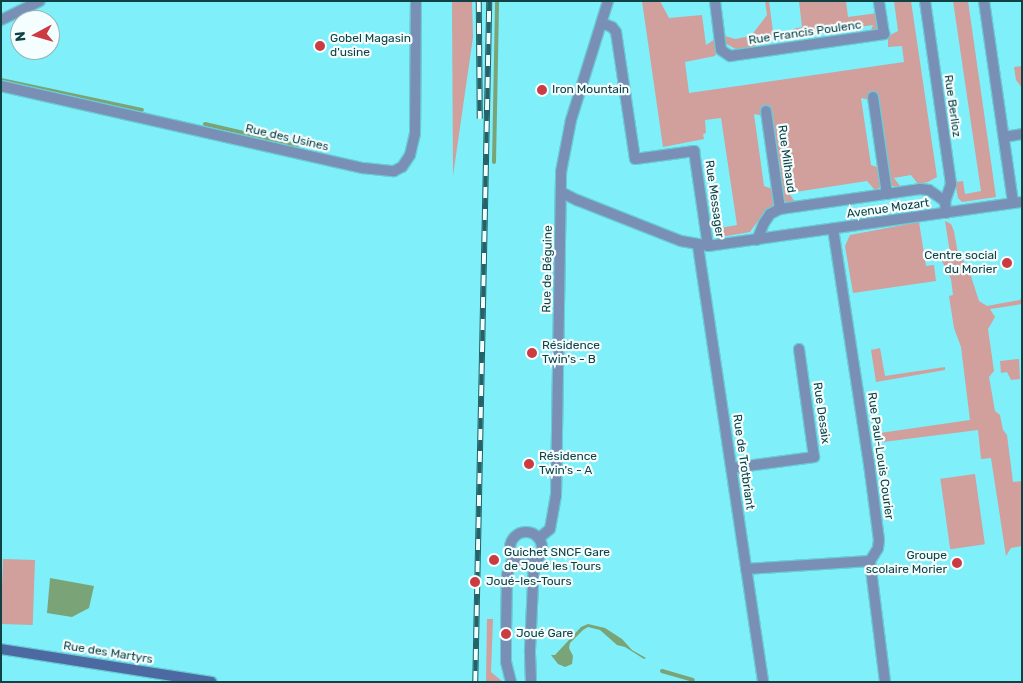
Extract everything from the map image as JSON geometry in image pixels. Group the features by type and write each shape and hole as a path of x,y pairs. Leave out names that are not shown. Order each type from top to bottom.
{"main road":[{"name":"Rue des Martyrs","path":"1,649 173,679 211,682"}],"street":[{"path":"1,20 40,1"},
{"name":"Rue des Usines","path":"1,86 363,168 394,171 402,166 410,155 416,134 416,1"},
{"name":"Rue de Béguine","path":"531,682 530,650 534,563 542,552 539,538 550,528 556,496 561,192 565,142 608,1"},
{"name":"Rue Francis Poulenc","path":"715,1 722,50 730,56 884,34 879,1"},
{"name":"Rue Berlioz","path":"925,1 951,184 945,201 946,213"},
{"path":"984,1 1004,137 1017,203"},
{"name":"Rue Messager","path":"602,23 612,26 616,32 635,159 694,151 703,246"},
{"path":"873,97 887,194"},
{"name":"Rue Milhaud","path":"766,112 780,209"},
{"path":"1004,137 1022,134"},
{"name":"Avenue Mozart","path":"780,209 929,190 945,201"},
{"name":"Avenue Mozart","path":"561,192 577,200 703,246 1017,203"},
{"path":"757,240 770,214 780,209"},
{"name":"Rue Paul-Louis Courier","path":"833,229 870,464 879,540 876,552 870,561"},
{"name":"Rue de Trotbriant","path":"703,246 732,468 763,682"},
{"name":"Rue Desaix","path":"732,468 814,457 799,349"},
{"path":"534,563 520,564 513,558 510,547 514,537 519,534 530,532 539,538"},
{"path":"511,682 507,671 507,575 513,558"},
{"path":"746,569 870,561 885,682"}],"shaded area":[{"path":"452,1 472,1 473,37 453,176"},
{"path":"642,1 660,1 669,18 702,15 706,45 715,39 717,51 715,56 685,62 689,93 904,62 902,46 888,47 888,36 898,31 894,1 911,1 937,177 928,182 918,184 911,175 894,178 900,186 890,186 870,100 861,98 871,165 880,168 881,187 875,190 867,181 789,193 795,202 787,203 783,200 764,116 754,114 764,186 775,190 775,205 766,210 750,232 721,237 717,234 713,214 718,213 720,228 737,225 721,118 705,120 706,133 703,134 704,139 663,147"},
{"path":"765,1 769,1 773,32 781,31 782,37 758,41 754,50 741,52 725,43 725,36 735,39 751,36 767,15"},
{"path":"799,1 846,1 848,17 878,13 880,26 875,32 870,33 873,25 794,36 793,29 802,27"},
{"path":"953,1 968,1 996,197 962,202 958,198 955,182 963,181 965,194 981,191"},
{"path":"1022,66 1022,88 1016,80 1014,67"},
{"path":"945,221 951,224 954,231 958,254 968,267 979,301 987,306 1020,300 1022,296 1022,304 990,309 995,317 988,329 994,371 989,377 995,411 1000,415 1003,430 1007,435 1013,482 1022,481 1022,546 1011,548 1006,556 991,458 981,459 978,430 875,443 873,434 970,420 961,347 954,328 949,296 953,295 951,279 942,261 951,259"},
{"path":"919,222 926,266 934,265 936,281 853,293 845,246 850,235"},
{"path":"880,348 885,376 945,367 945,370 876,382 871,350"},
{"path":"1019,359 1020,379 1011,380 1007,372 1001,373 1000,361"},
{"path":"975,474 985,544 950,549 940,479"},
{"path":"3,559 35,560 33,625 1,624"},
{"path":"50,578 94,586 89,608 72,617 47,613"},
{"path":"487,619 493,619 491,672 503,682 486,682"},
{"path":"588,624 605,628 622,639 632,650 646,658 644,659 625,647 617,645 600,630 588,627 570,643 569,648 573,656 572,664 565,667 558,664 551,655 555,655 581,627"}],"waterway":[{"path":"494,162 497,1"},
{"path":"1,80 142,110"},
{"path":"205,124 297,145"},
{"path":"662,671 693,680"}],"railway":[{"path":"479,1 480,119"},
{"path":"475,682 489,1"}],"place":[{"name":"Gobel Magasin d'usine","path":"320,46"},
{"name":"Iron Mountain","path":"542,90"},
{"name":"Centre social du Morier","path":"1007,263"},
{"name":"Résidence Twin's - B","path":"532,353"},
{"name":"Résidence Twin's - A","path":"529,464"},
{"name":"Guichet SNCF Gare de Joué les Tours","path":"494,560"},
{"name":"Groupe scolaire Morier","path":"957,563"},
{"name":"Joué-les-Tours","path":"475,582"},
{"name":"Joué Gare","path":"506,634"}]}
